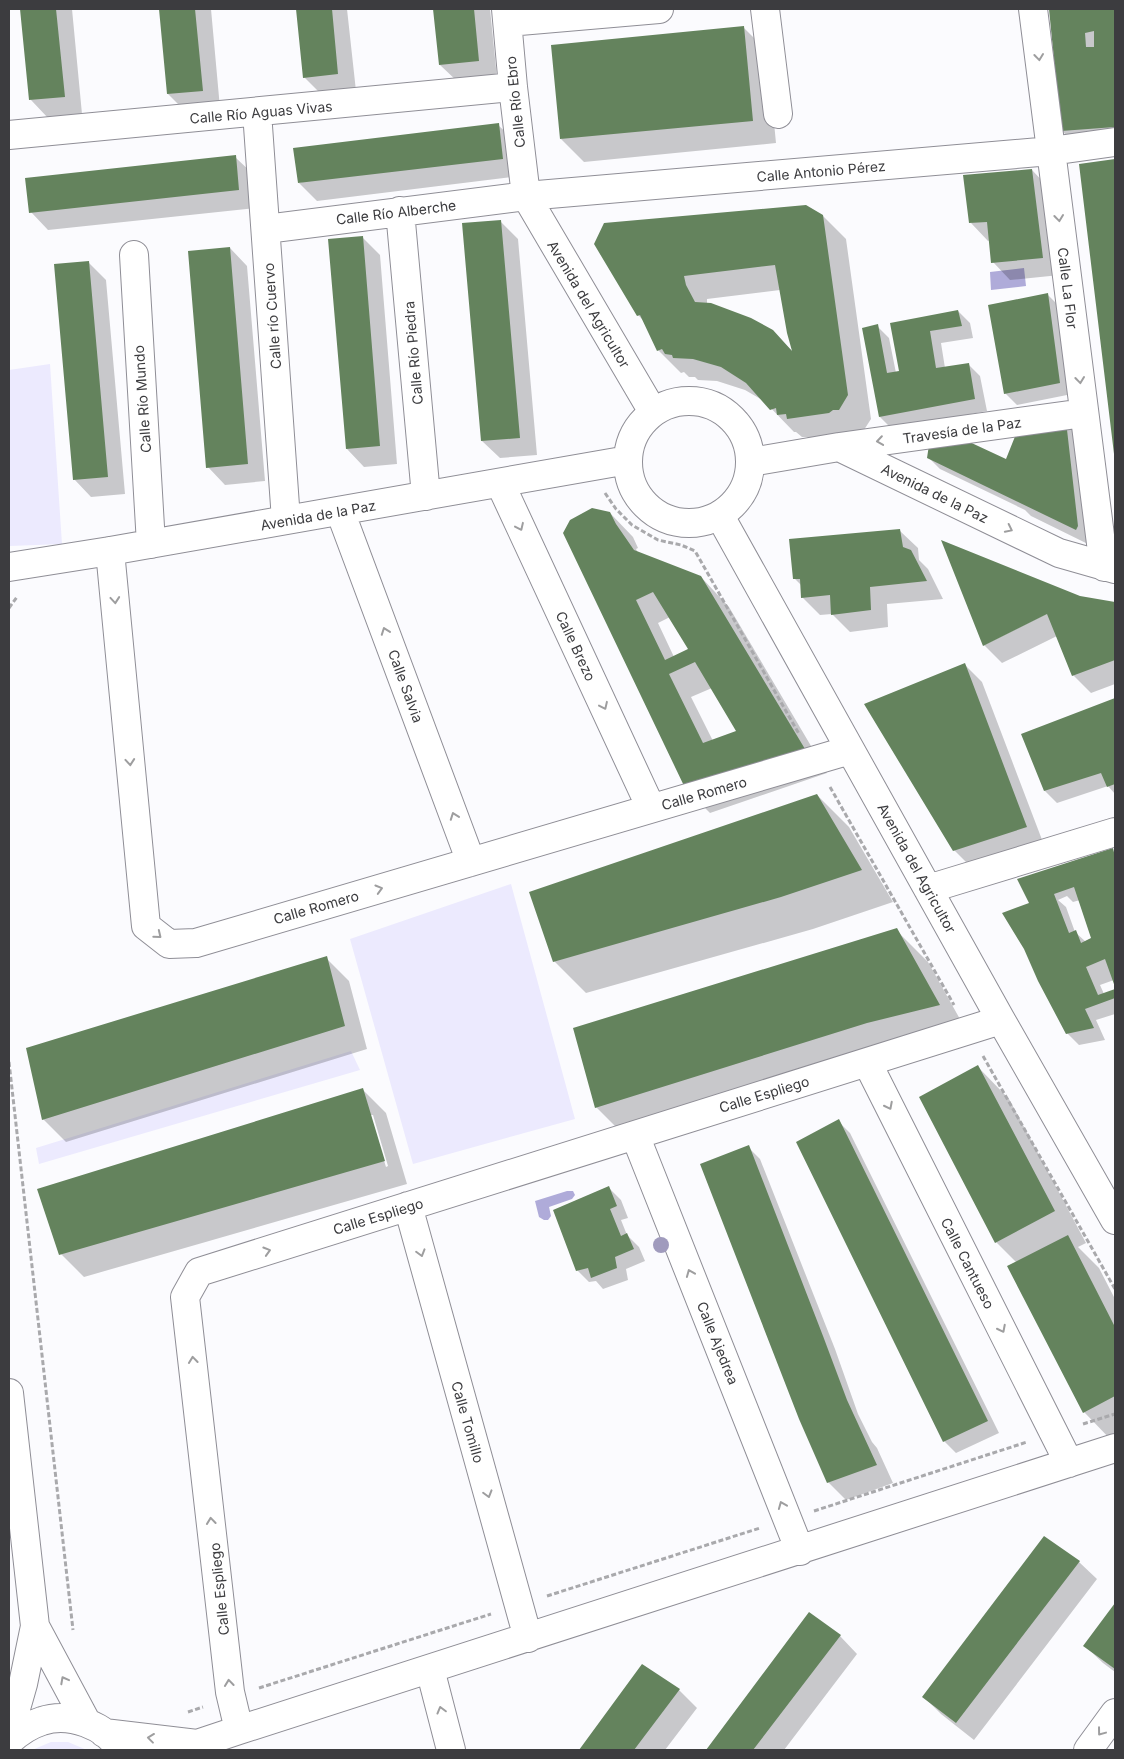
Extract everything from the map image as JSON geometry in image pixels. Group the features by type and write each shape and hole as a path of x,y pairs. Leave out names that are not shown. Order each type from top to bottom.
{"street":[{"path":"507,16 659,9"},
{"path":"764,9 778,114"},
{"name":"Calle La Flor","path":"1033,9 1084,413 1109,568"},
{"name":"Calle Río Ebro","path":"507,16 513,88 526,196"},
{"name":"Calle Río Aguas Vivas","path":"9,135 513,88"},
{"name":"Calle río Cuervo","path":"257,112 286,520"},
{"name":"Calle Antonio Pérez","path":"526,196 1051,151 1115,142"},
{"name":"Calle Río Alberche","path":"266,229 526,196"},
{"name":"Avenida del Agricultor","path":"526,196 653,412"},
{"name":"Calle Río Piedra","path":"400,211 426,496"},
{"name":"Calle Río Mundo","path":"134,255 151,544"},
{"path":"690,400 709,404 726,412 739,425 748,443 751,462 749,478 743,493 733,506 720,516 702,523 684,524 666,520 650,510 637,496 630,479 628,460 631,442 640,425 653,412 671,403 690,400"},
{"name":"Travesía de la Paz","path":"839,447 1084,413"},
{"path":"751,462 839,447"},
{"name":"Avenida de la Paz","path":"839,447 1060,553 1109,568"},
{"name":"Avenida de la Paz","path":"9,567 110,552 628,460"},
{"name":"Calle Brezo","path":"500,483 651,808"},
{"name":"Calle Salvia","path":"340,511 471,862"},
{"name":"Avenida del Agricultor","path":"720,516 1001,1020 1115,1220"},
{"name":"Calle Romero","path":"110,552 146,926 169,944 196,943 850,750"},
{"path":"928,889 1115,832"},
{"name":"Calle Espliego","path":"239,1730 232,1697 186,1296 199,1272 1001,1020"},
{"name":"Calle Cantueso","path":"867,1062 1069,1463"},
{"name":"Calle Ajedrea","path":"635,1135 800,1550"},
{"name":"Calle Tomillo","path":"408,1206 528,1638"},
{"path":"9,1393 35,1626 23,1684 9,1733"},
{"path":"9,1741 23,1729 44,1720 65,1718 104,1735 194,1747 239,1730 1115,1448"},
{"path":"35,1626 104,1735"},
{"path":"430,1669 452,1750"},
{"path":"1088,1750 1115,1714"}],"path":[{"path":"9,1062 73,1636"},
{"path":"180,1715 1115,1414"}],"shaded area":[{"path":"1024,268 1026,286 991,290 990,272"},
{"path":"50,364 62,544 10,546 9,370"},
{"path":"511,884 575,1119 413,1164 350,939"},
{"path":"351,1051 360,1070 39,1164 36,1148"},
{"path":"567,1191 573,1191 575,1195 572,1199 549,1207 551,1216 548,1220 539,1217 535,1201"},
{"path":"51,1742 68,1742 87,1750 32,1750"}],"building":[{"path":"20,9 56,9 65,97 29,100"},
{"path":"159,9 195,9 203,91 167,94"},
{"path":"296,9 332,9 338,74 303,78"},
{"path":"433,9 474,9 479,61 439,65"},
{"path":"1049,9 1115,9 1115,127 1061,131","holes":["1094,31 1094,47 1086,47 1085,33"]},
{"path":"744,26 753,121 560,139 551,45"},
{"path":"499,123 503,159 298,183 293,148"},
{"path":"236,155 239,190 29,213 25,178"},
{"path":"1115,159 1115,454 1114,454 1079,164"},
{"path":"1032,169 1043,258 991,263 987,222 969,223 963,175"},
{"path":"806,205 823,215 848,395 839,410 787,419 786,414 777,415 776,408 770,410 746,383 721,367 693,359 673,358 672,355 665,354 662,349 657,351 640,315 637,316 594,244 604,223","holes":["775,265 792,351 773,330 751,318 711,303 695,302 686,285 684,276"]},
{"path":"501,220 520,438 481,441 462,223"},
{"path":"363,236 380,446 346,449 328,239"},
{"path":"230,247 248,464 206,468 188,251"},
{"path":"89,261 108,477 73,480 54,264"},
{"path":"1048,293 1060,383 1004,394 988,305"},
{"path":"958,310 962,326 930,331 936,368 969,363 975,399 879,417 862,328 878,324 887,373 899,371 890,323"},
{"path":"1066,421 1078,526 1076,530 927,458 929,445 963,439 1006,459 1018,429"},
{"path":"592,508 610,512 634,550 701,576 805,749 686,790 563,533 570,520","holes":["653,592 688,649 665,660 636,600","695,662 736,731 703,743 669,674"]},
{"path":"900,529 903,547 911,550 927,581 870,587 871,610 831,615 830,595 801,598 800,579 793,579 789,539"},
{"path":"941,540 1080,596 1115,602 1115,660 1072,676 1047,614 983,646"},
{"path":"965,663 1027,827 953,851 864,704"},
{"path":"1115,698 1115,784 1107,787 1101,773 1044,791 1021,734"},
{"path":"817,794 862,870 781,897 553,962 529,892"},
{"path":"1113,848 1115,857 1115,987 1105,959 1086,967 1098,995 1115,989 1115,998 1085,1009 1094,1028 1066,1034 1038,981 1024,949 1002,913 1029,903 1017,879","holes":["1074,887 1091,938 1081,943 1076,930 1069,933 1054,894"]},
{"path":"897,928 940,1005 867,1023 595,1108 573,1028"},
{"path":"327,956 345,1026 42,1120 26,1048"},
{"path":"978,1065 1055,1211 995,1243 919,1097"},
{"path":"363,1088 385,1161 59,1255 37,1189"},
{"path":"839,1119 988,1421 943,1442 796,1142"},
{"path":"749,1145 847,1400 877,1465 827,1483 799,1419 700,1164"},
{"path":"609,1186 617,1206 610,1209 621,1236 627,1233 634,1249 615,1257 617,1268 591,1278 588,1268 576,1271 553,1210"},
{"path":"1068,1235 1115,1327 1115,1396 1083,1413 1007,1266"},
{"path":"1044,1536 1080,1561 956,1723 922,1697"},
{"path":"1115,1603 1115,1669 1083,1646"},
{"path":"809,1612 841,1635 753,1750 706,1750"},
{"path":"642,1664 680,1689 634,1750 579,1750"}]}
